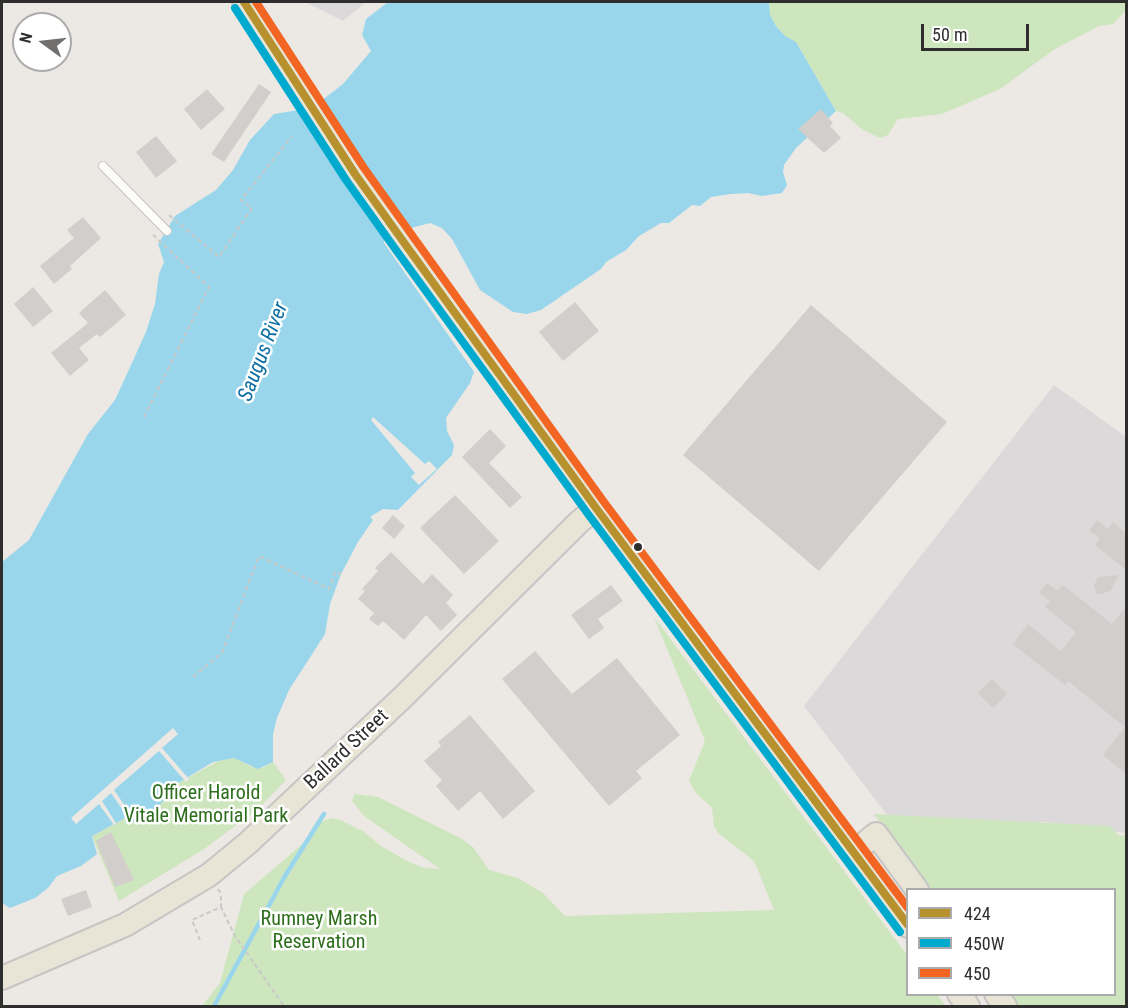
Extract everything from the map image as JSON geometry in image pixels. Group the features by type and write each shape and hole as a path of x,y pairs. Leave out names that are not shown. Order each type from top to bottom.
{"main road":[{"path":"244,2 355,174 405,244 596,508 906,923"},
{"name":"Ballard Street","path":"2,978 125,925 209,874 248,843 395,705 579,522 596,508"},
{"path":"853,853 876,834 916,888"}],"lane":[{"path":"104,166 167,231"}],"path":[{"path":"168,214 219,257 252,208 241,200 292,136"},
{"path":"144,417 209,287 150,232"},
{"path":"193,677 222,653 259,556 328,589 334,572 341,574"},
{"path":"200,940 192,920 221,907 235,936 284,1006"}],"shaded area":[{"path":"305,2 366,2 343,21"},
{"path":"1054,385 1126,437 1126,833 1046,822 936,825 910,845 804,706"}],"green space":[{"path":"769,2 1126,2 1126,10 1113,24 1099,26 1055,49 1000,89 942,114 898,119 888,135 880,138 863,130 843,113 836,111 796,42 785,36 776,26 770,15"},
{"name":"Rumney Marsh Reservation","path":"654,617 906,954 906,996 938,996 946,1006 202,1006 220,983 244,894 307,840 317,823 331,818 340,820 363,831 381,846 409,862 424,868 440,869 364,816 352,801 355,794 378,797 462,839 473,847 489,870 518,878 543,893 565,916 774,910 754,861 718,833 714,826 712,808 696,793 689,781 705,741"},
{"name":"Officer Harold Vitale Memorial Park","path":"224,758 234,758 252,767 262,768 273,762 286,780 258,809 204,849 119,901 92,836 129,816 155,810 180,782"},
{"path":"874,814 1110,826 1118,835 1126,836 1126,1006 1014,1006 1007,996 1116,996 1116,888 928,888"}],"water":[{"name":"Saugus River","path":"388,2 769,2 770,15 776,26 785,36 796,42 836,111 796,148 784,165 783,172 787,185 782,193 762,196 748,193 731,194 711,197 700,206 692,205 669,223 661,223 639,236 626,250 606,262 601,269 541,310 527,314 513,312 480,290 452,239 442,228 430,223 385,235 384,243 474,372 470,383 446,418 447,431 454,445 452,455 398,510 383,509 370,517 373,520 341,574 330,604 325,634 289,690 277,718 273,734 273,762 258,769 234,758 213,762 180,782 155,810 134,823 129,816 92,836 97,854 81,866 57,876 48,888 35,898 10,908 2,903 2,562 29,540 88,434 115,400 146,332 155,304 159,274 164,262 158,244 175,216 216,190 233,170 250,140 274,114 312,108 343,84 371,51 362,35 366,19"}],"pier":[{"path":"373,417 425,464 429,461 437,469 419,485 411,477 415,473 371,420"},
{"path":"173,728 178,734 162,748 189,779 186,782 159,751 114,790 132,816 129,819 111,793 102,801 116,823 114,825 99,804 76,824 71,818"}],"building":[{"path":"259,84 271,92 224,162 211,154"},
{"path":"207,89 225,109 201,130 184,109"},
{"path":"821,109 833,123 830,126 841,138 824,153 798,129"},
{"path":"156,136 177,161 156,178 136,152"},
{"path":"83,217 101,238 70,266 72,269 54,284 40,266 74,238 67,230"},
{"path":"33,287 53,311 33,327 14,304"},
{"path":"105,290 126,315 100,337 97,334 79,348 89,360 70,376 51,353 88,323 79,313"},
{"path":"575,302 599,331 563,361 539,332"},
{"path":"811,305 947,422 819,571 683,455"},
{"path":"490,429 506,446 489,463 522,497 510,508 462,457"},
{"path":"455,495 499,541 464,574 420,528"},
{"path":"393,515 405,526 394,539 382,528"},
{"path":"1097,520 1108,529 1113,522 1126,533 1126,570 1095,545 1100,538 1089,530"},
{"path":"391,552 423,584 432,574 453,595 446,603 457,615 441,631 426,615 404,640 383,621 378,626 369,619 374,613 358,599 365,591 362,589 378,571 375,568"},
{"path":"1119,575 1110,591 1097,595 1094,585 1098,577"},
{"path":"1047,583 1058,591 1063,585 1112,624 1126,607 1126,774 1103,755 1125,727 1068,681 1065,685 1013,644 1028,624 1061,651 1076,632 1045,607 1050,601 1039,593"},
{"path":"611,585 623,601 598,619 604,628 589,639 571,615"},
{"path":"535,651 572,694 617,658 680,735 636,771 642,778 609,806 502,679"},
{"path":"992,679 1007,694 993,708 978,693"},
{"path":"470,715 535,791 503,819 480,791 458,811 436,786 442,780 424,761 441,746 438,742"},
{"path":"111,832 134,880 115,887 96,841"},
{"path":"86,890 92,907 68,916 61,899"}],"waterway":[{"path":"214,1006 285,876 324,814"}],"transit line":[{"name":"424","path":"244,2 355,174 405,244 596,508 906,922"},
{"name":"450","path":"256,2 364,168 414,238 604,502 906,905"},
{"name":"450W","path":"235,8 346,180 396,250 588,514 900,932"}]}
